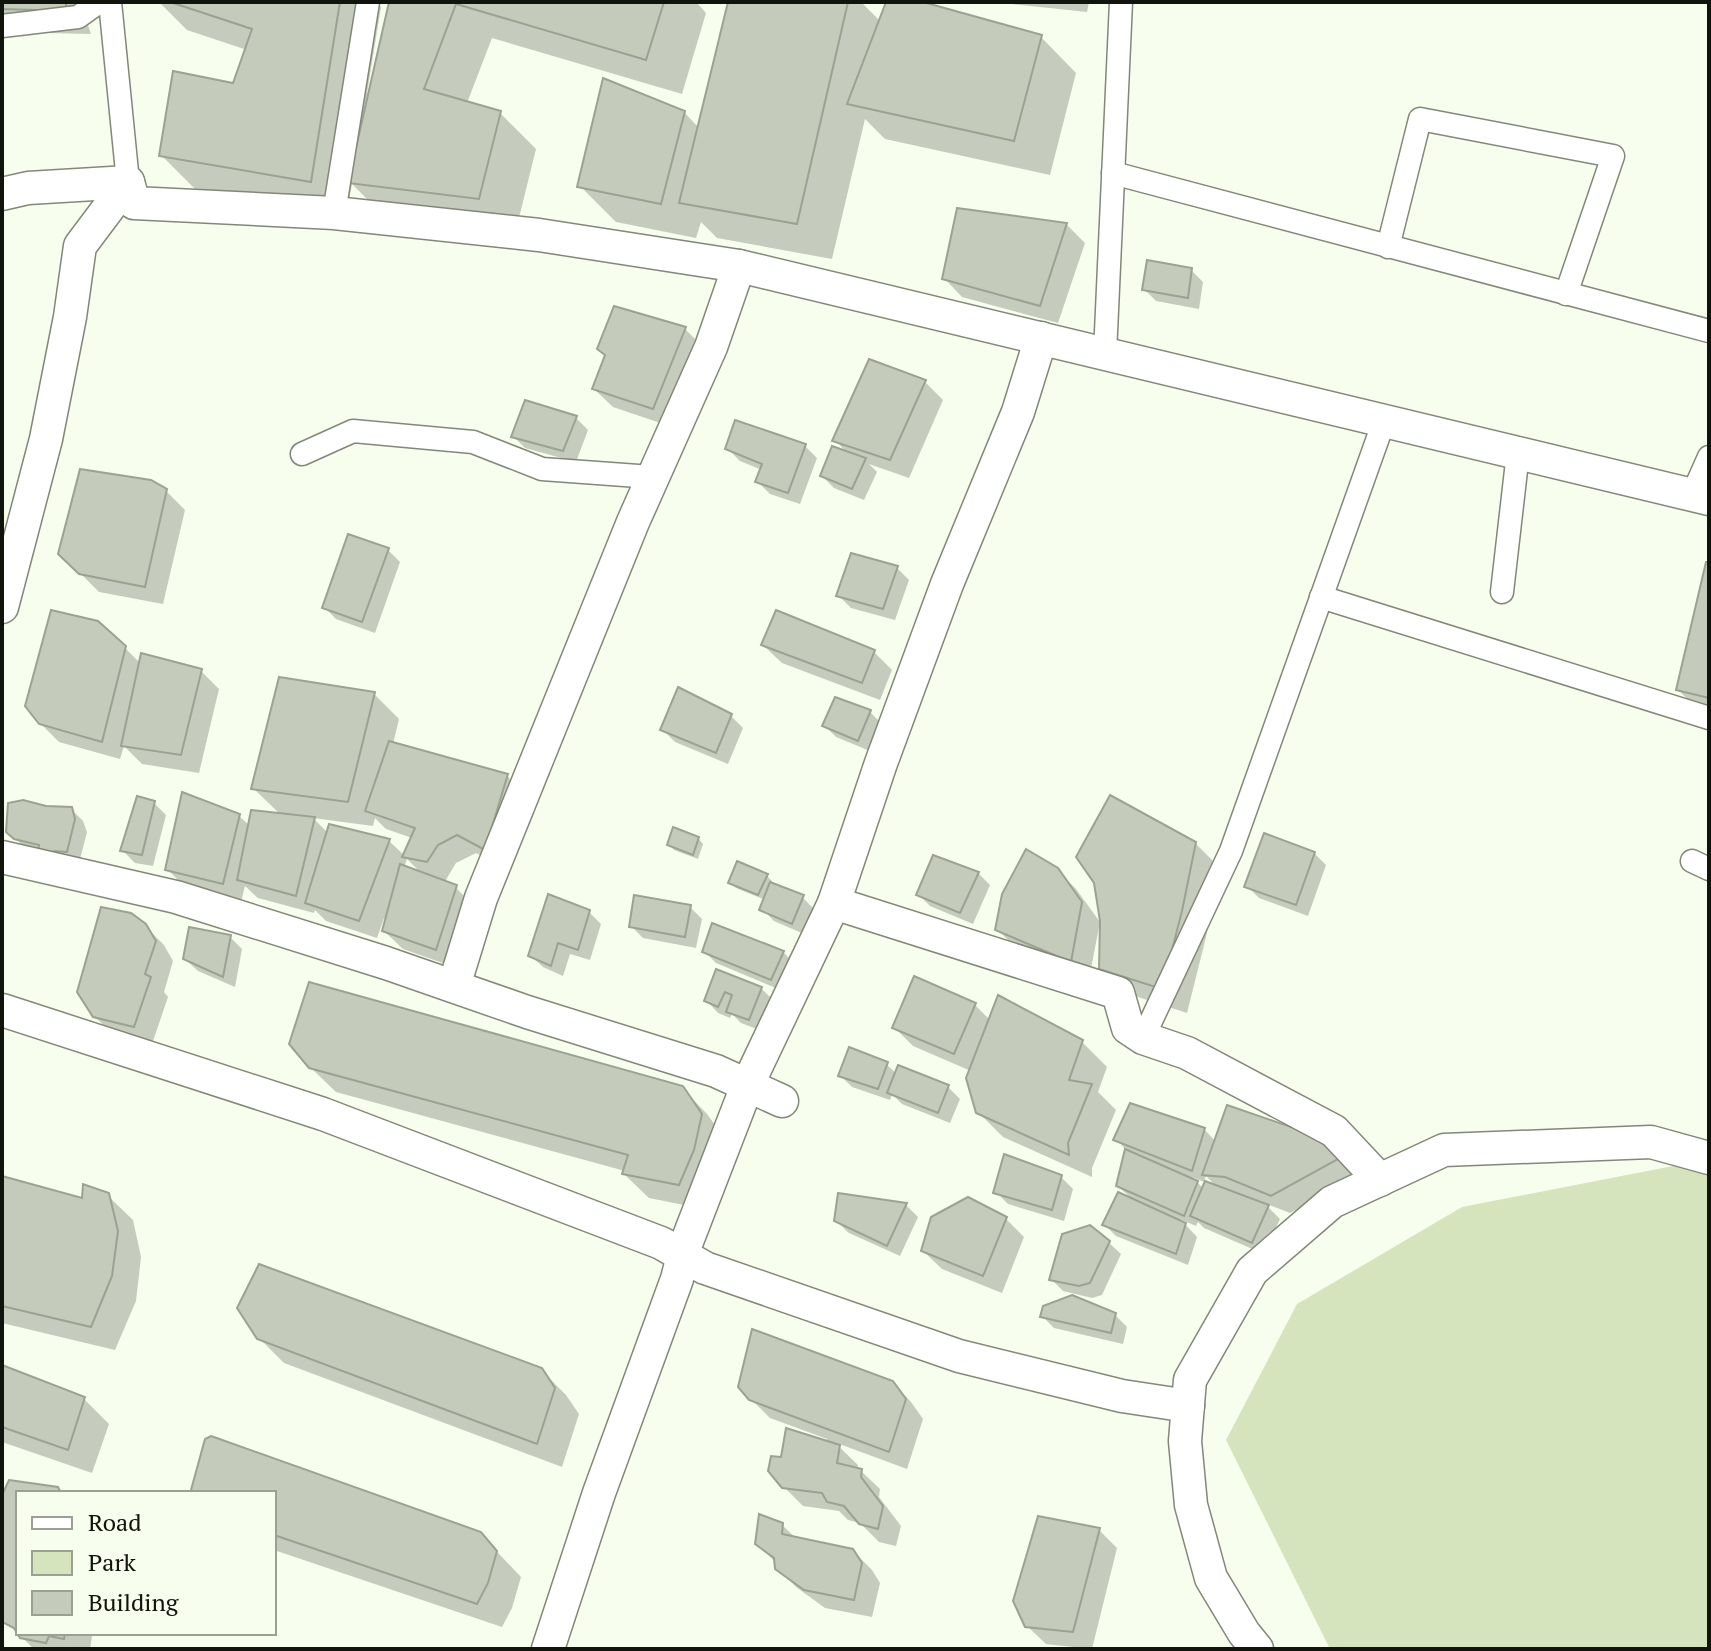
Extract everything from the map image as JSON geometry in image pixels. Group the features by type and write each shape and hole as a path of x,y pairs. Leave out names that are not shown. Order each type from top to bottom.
{"street":[{"path":"2,26 78,17 99,2"},
{"path":"110,2 128,182 134,203 334,213 539,235 739,266 1701,497 1709,457"},
{"path":"334,213 368,2"},
{"path":"1105,354 1121,2"},
{"path":"1388,247 1420,119 1613,156 1566,294"},
{"path":"1113,173 1709,331"},
{"path":"2,194 28,188 128,182"},
{"path":"2,607 46,439 70,317 80,246 128,182"},
{"path":"454,986 481,898 580,649 711,347 739,266"},
{"path":"548,1649 683,1255 747,1086 834,903 890,738 947,584 1018,412 1041,338"},
{"path":"1143,1038 1231,851 1384,421"},
{"path":"302,454 353,431 473,442 542,469 652,477"},
{"path":"1502,592 1518,453"},
{"path":"1321,597 1709,718"},
{"path":"2,857 176,897 716,1071 782,1101"},
{"path":"834,903 1118,993 1128,1028 1143,1038 1187,1053 1334,1131 1380,1180"},
{"path":"2,1010 323,1114 661,1243 705,1268 959,1356 1122,1396 1188,1406"},
{"path":"1257,1649 1211,1578 1191,1505 1185,1441 1190,1380 1252,1271 1332,1202 1444,1150 1651,1142 1709,1158"}],"green space":[{"path":"1709,1159 1709,1649 1330,1649 1226,1440 1297,1304 1462,1207"}],"building":[{"path":"2,2 65,2 68,11 2,9"},
{"path":"170,2 340,2 311,182 159,156 173,71 233,83 252,29"},
{"path":"389,2 664,2 646,60 456,4 424,89 501,111 479,199 348,183"},
{"path":"728,2 848,2 797,224 679,203"},
{"path":"886,2 923,2 1042,35 1014,141 847,104"},
{"path":"603,78 685,111 661,204 577,187"},
{"path":"957,208 1067,223 1040,306 942,279"},
{"path":"1147,260 1192,268 1188,298 1142,290"},
{"path":"614,306 686,327 653,409 592,389 605,355 597,349"},
{"path":"869,359 926,380 890,460 832,441"},
{"path":"525,400 577,416 563,451 511,437"},
{"path":"735,420 806,444 788,493 755,482 762,464 725,449"},
{"path":"832,446 866,458 852,489 820,476"},
{"path":"80,469 151,480 167,489 145,587 79,574 58,554"},
{"path":"348,534 389,548 362,622 322,608"},
{"path":"851,553 898,566 883,609 836,596"},
{"path":"1706,562 1709,562 1709,698 1676,690"},
{"path":"51,610 98,621 126,646 102,742 39,724 25,706"},
{"path":"776,610 875,650 862,683 761,645"},
{"path":"141,653 202,669 181,755 121,746"},
{"path":"279,677 375,692 348,802 251,789"},
{"path":"678,687 732,714 716,753 660,730"},
{"path":"835,697 871,710 858,741 822,726"},
{"path":"389,741 508,774 485,850 457,835 438,845 427,862 402,857 415,828 365,811"},
{"path":"182,792 240,814 223,884 165,870"},
{"path":"1110,795 1196,842 1162,989 1099,969 1100,921 1094,883 1076,857"},
{"path":"137,796 155,801 142,855 120,851"},
{"path":"23,800 46,806 72,807 75,819 67,852 54,851 52,856 38,853 39,845 14,839 6,832 8,803"},
{"path":"251,810 315,817 296,896 237,880"},
{"path":"329,824 390,839 359,921 305,903"},
{"path":"673,827 699,837 693,855 667,845"},
{"path":"1264,833 1315,852 1296,905 1244,887"},
{"path":"1026,849 1058,868 1082,902 1071,962 995,930 1002,894"},
{"path":"933,855 979,872 960,913 916,895"},
{"path":"737,861 768,874 758,895 728,883"},
{"path":"400,864 457,885 436,950 382,931"},
{"path":"770,882 804,895 792,924 759,910"},
{"path":"548,894 590,910 578,950 558,943 551,966 528,956"},
{"path":"634,895 691,905 685,937 629,927"},
{"path":"101,907 131,913 146,924 156,941 145,974 151,977 134,1027 93,1017 77,992"},
{"path":"712,923 784,951 771,980 702,952"},
{"path":"189,927 231,935 223,977 183,959"},
{"path":"716,969 762,987 749,1020 726,1012 732,995 725,992 718,1007 704,1001"},
{"path":"914,976 976,1003 954,1054 892,1028"},
{"path":"309,982 683,1086 702,1114 694,1150 679,1185 622,1174 628,1155 309,1068 289,1044"},
{"path":"998,995 1083,1040 1069,1080 1092,1084 1068,1143 1069,1155 976,1113 966,1078"},
{"path":"849,1047 888,1062 878,1089 838,1076"},
{"path":"898,1065 949,1085 938,1113 887,1093"},
{"path":"1130,1103 1205,1128 1192,1171 1113,1140"},
{"path":"1227,1105 1329,1140 1340,1158 1271,1196 1225,1177 1202,1175"},
{"path":"1125,1149 1198,1181 1184,1216 1116,1186"},
{"path":"1004,1154 1062,1175 1052,1210 993,1193"},
{"path":"2,1176 82,1198 83,1184 109,1193 118,1231 112,1276 91,1327 2,1306"},
{"path":"1205,1181 1269,1205 1252,1243 1190,1216"},
{"path":"1118,1192 1186,1223 1176,1254 1102,1225"},
{"path":"838,1193 907,1203 887,1246 834,1221"},
{"path":"968,1197 1007,1217 983,1276 921,1251 931,1217"},
{"path":"1090,1225 1110,1241 1090,1283 1079,1286 1049,1280 1062,1234"},
{"path":"259,1264 542,1368 555,1388 537,1444 257,1339 237,1308"},
{"path":"1072,1295 1116,1313 1111,1333 1040,1317 1043,1306"},
{"path":"752,1329 893,1381 906,1399 889,1452 749,1400 738,1387"},
{"path":"2,1365 85,1397 68,1450 2,1427"},
{"path":"786,1428 840,1445 837,1463 862,1469 861,1477 883,1506 878,1529 859,1524 844,1506 827,1502 822,1493 782,1488 768,1471 771,1456 781,1457"},
{"path":"211,1436 481,1532 497,1551 488,1583 477,1604 276,1536 276,1491 192,1491 205,1439"},
{"path":"9,1480 58,1487 60,1491 16,1491 16,1631 2,1622 2,1495"},
{"path":"759,1514 783,1523 782,1534 853,1549 862,1563 854,1600 804,1590 775,1569 774,1558 755,1544"},
{"path":"1038,1516 1100,1528 1073,1632 1025,1627 1013,1601"},
{"path":"18,1635 65,1635 64,1639 49,1636 46,1643"}]}
